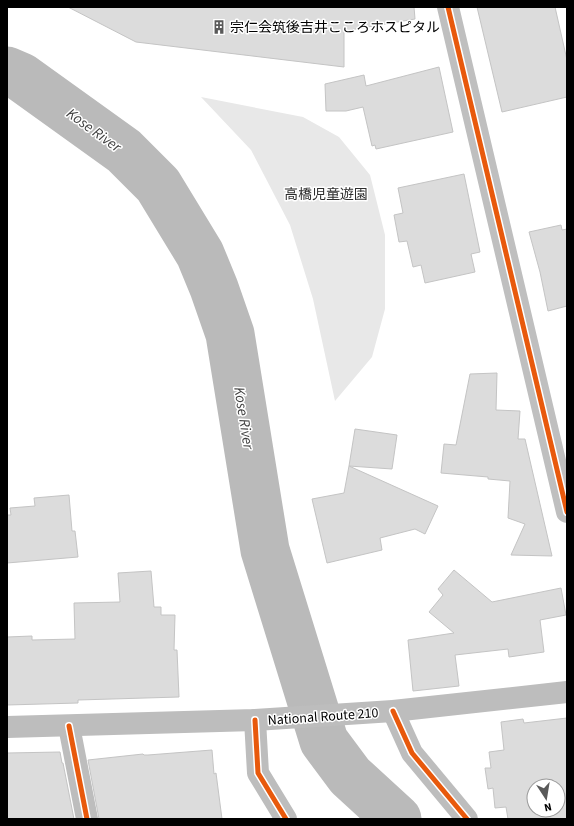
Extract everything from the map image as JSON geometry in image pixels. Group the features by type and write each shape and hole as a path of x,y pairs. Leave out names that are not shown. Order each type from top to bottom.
{"main road":[{"name":"National Route 210","path":"7,727 255,720 385,711 567,692"},
{"path":"385,711 412,753 468,819"},
{"path":"255,720 258,773 286,819"},
{"path":"69,726 87,819"}],"street":[{"path":"448,7 567,512"}],"green space":[{"name":"高橋児童遊園","path":"201,97 303,117 339,137 370,175 385,235 385,309 372,357 335,401 313,299 290,225 251,150"}],"building":[{"name":"宗仁会筑後吉井こころホスピタル","path":"68,7 414,7 415,19 344,31 344,67 136,42"},
{"path":"477,7 555,7 567,60 567,97 502,112"},
{"path":"439,67 453,132 376,149 375,145 372,146 363,107 346,111 326,111 325,84 364,75 366,86"},
{"path":"464,174 480,252 471,254 475,272 425,283 421,265 413,267 407,241 399,242 394,215 403,213 398,188"},
{"path":"561,225 562,230 567,229 567,306 548,311 540,272 529,232"},
{"path":"497,373 496,410 520,411 518,439 525,439 552,556 511,555 525,524 508,518 510,481 488,479 488,477 441,473 444,444 456,445 470,374"},
{"path":"355,429 397,435 392,469 349,466"},
{"path":"349,466 438,506 425,534 415,529 380,538 382,550 327,563 312,499 344,493"},
{"path":"69,495 72,531 75,531 78,557 7,563 7,515 11,515 10,508 35,506 34,498"},
{"path":"454,570 492,602 561,588 566,615 540,620 544,652 509,657 508,649 455,655 459,686 413,691 408,640 454,633 429,612 443,595 438,589"},
{"path":"151,571 154,607 161,607 161,615 175,615 174,650 177,650 179,697 78,700 78,703 7,705 7,637 32,636 32,640 75,639 74,603 120,602 118,573"},
{"path":"567,718 567,819 508,819 506,807 495,808 493,788 488,789 485,768 491,768 489,752 504,750 501,722 523,719 524,723"},
{"path":"212,750 214,774 216,773 222,819 99,819 88,760 143,754 148,755"},
{"path":"60,752 74,819 7,819 7,753"}],"waterway":[{"name":"Kose River","path":"7,71 21,77 124,151 158,185 200,254 230,334 265,550 324,741 350,776 397,819"}],"cycle path":[{"path":"448,7 567,512"},
{"path":"393,711 412,753 467,819"},
{"path":"255,720 258,773 286,819"},
{"path":"69,726 87,819"}],"place":[{"name":"宗仁会筑後吉井こころホスピタル","path":"219,27"}]}
